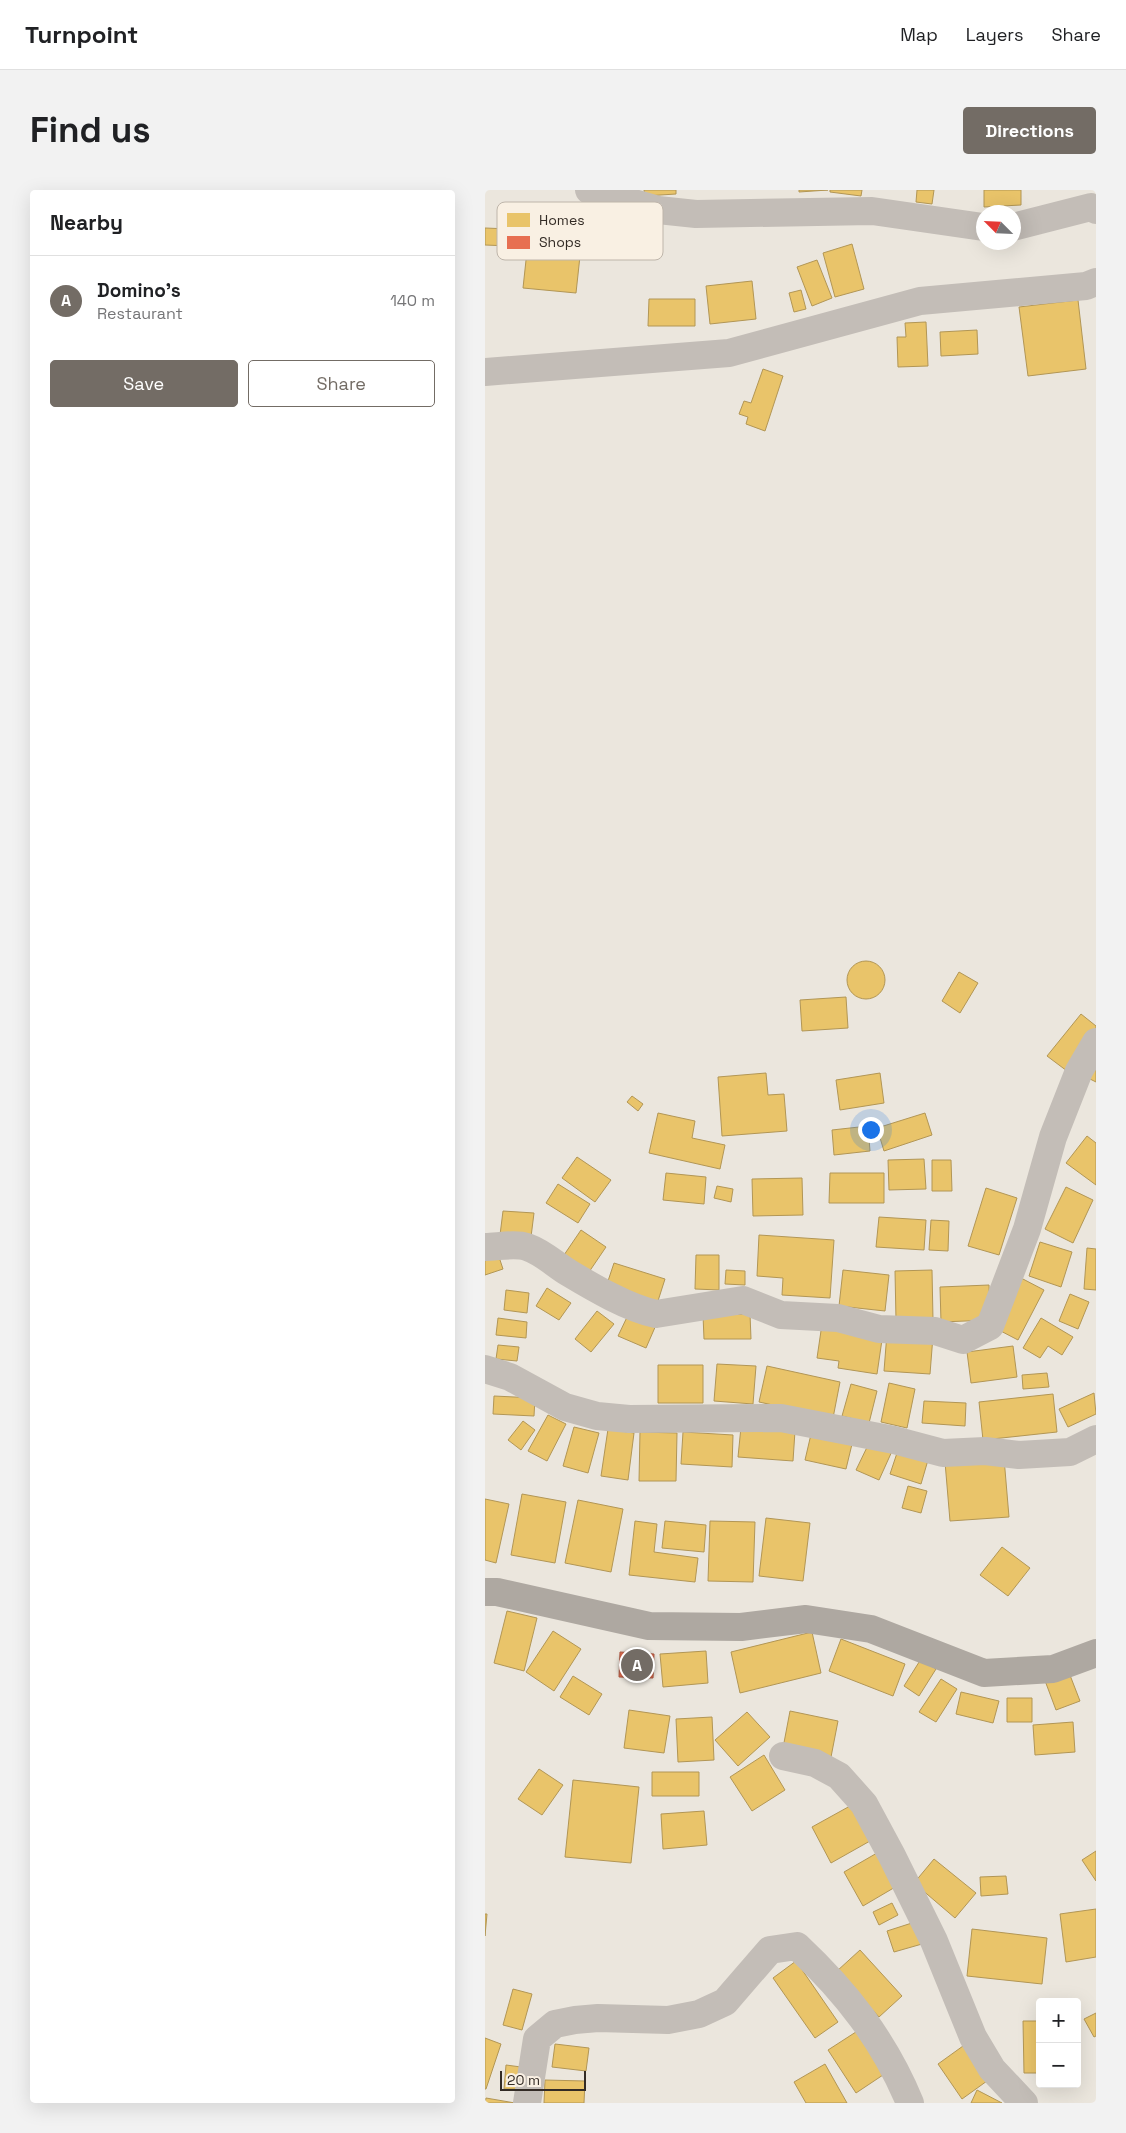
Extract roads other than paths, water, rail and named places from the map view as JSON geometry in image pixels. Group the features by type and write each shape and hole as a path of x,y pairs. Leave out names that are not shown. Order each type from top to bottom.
{"highway":[{"path":"485,1592 497,1592 649,1626 741,1627 806,1619 871,1629 983,1673 1053,1669 1096,1653"}],"street":[{"path":"589,190 630,202"},
{"path":"1021,225 1091,207 1096,210"},
{"path":"663,211 696,214 872,211 976,226"},
{"path":"485,372 729,353 919,301 1086,286 1096,282"},
{"path":"485,1247 525,1246 546,1255 567,1272 610,1295 646,1312 655,1314 743,1300 781,1315 839,1318 879,1329 935,1331 963,1340 991,1326 1027,1229 1053,1137 1079,1071 1096,1042"},
{"path":"485,1369 509,1377 565,1407 597,1416 629,1419 781,1418 894,1440 943,1453 985,1451 1019,1455 1070,1452 1096,1439"},
{"path":"783,1756 815,1763 839,1776 864,1804 934,1941 973,2037 992,2069 1024,2103"},
{"path":"527,2103 537,2039 555,2024 598,2018 668,2020 699,2014 725,2002 771,1950 797,1946 827,1974 870,2026 910,2103"}],"place":[{"name":"Domino's","path":"637,1665"}]}
